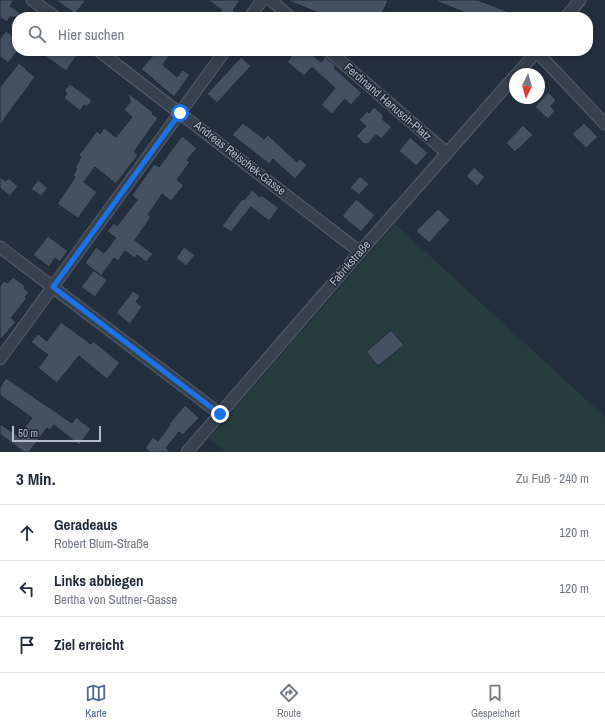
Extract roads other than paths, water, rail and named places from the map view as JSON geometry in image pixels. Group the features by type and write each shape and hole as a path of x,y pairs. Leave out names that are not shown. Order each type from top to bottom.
{"street":[{"path":"32,0 48,12"},
{"path":"254,12 262,0"},
{"path":"271,0 284,12"},
{"path":"570,12 580,0"},
{"name":"Andreas Reischek-Gasse","path":"106,56 360,252"},
{"path":"0,359 221,56"},
{"name":"Ferdinand Hanusch-Platz","path":"336,56 447,153"},
{"name":"Fabrikstraße","path":"522,68 533,56"},
{"path":"542,56 605,124"},
{"name":"Fabrikstraße","path":"187,452 509,83"},
{"path":"0,247 220,414"}]}
